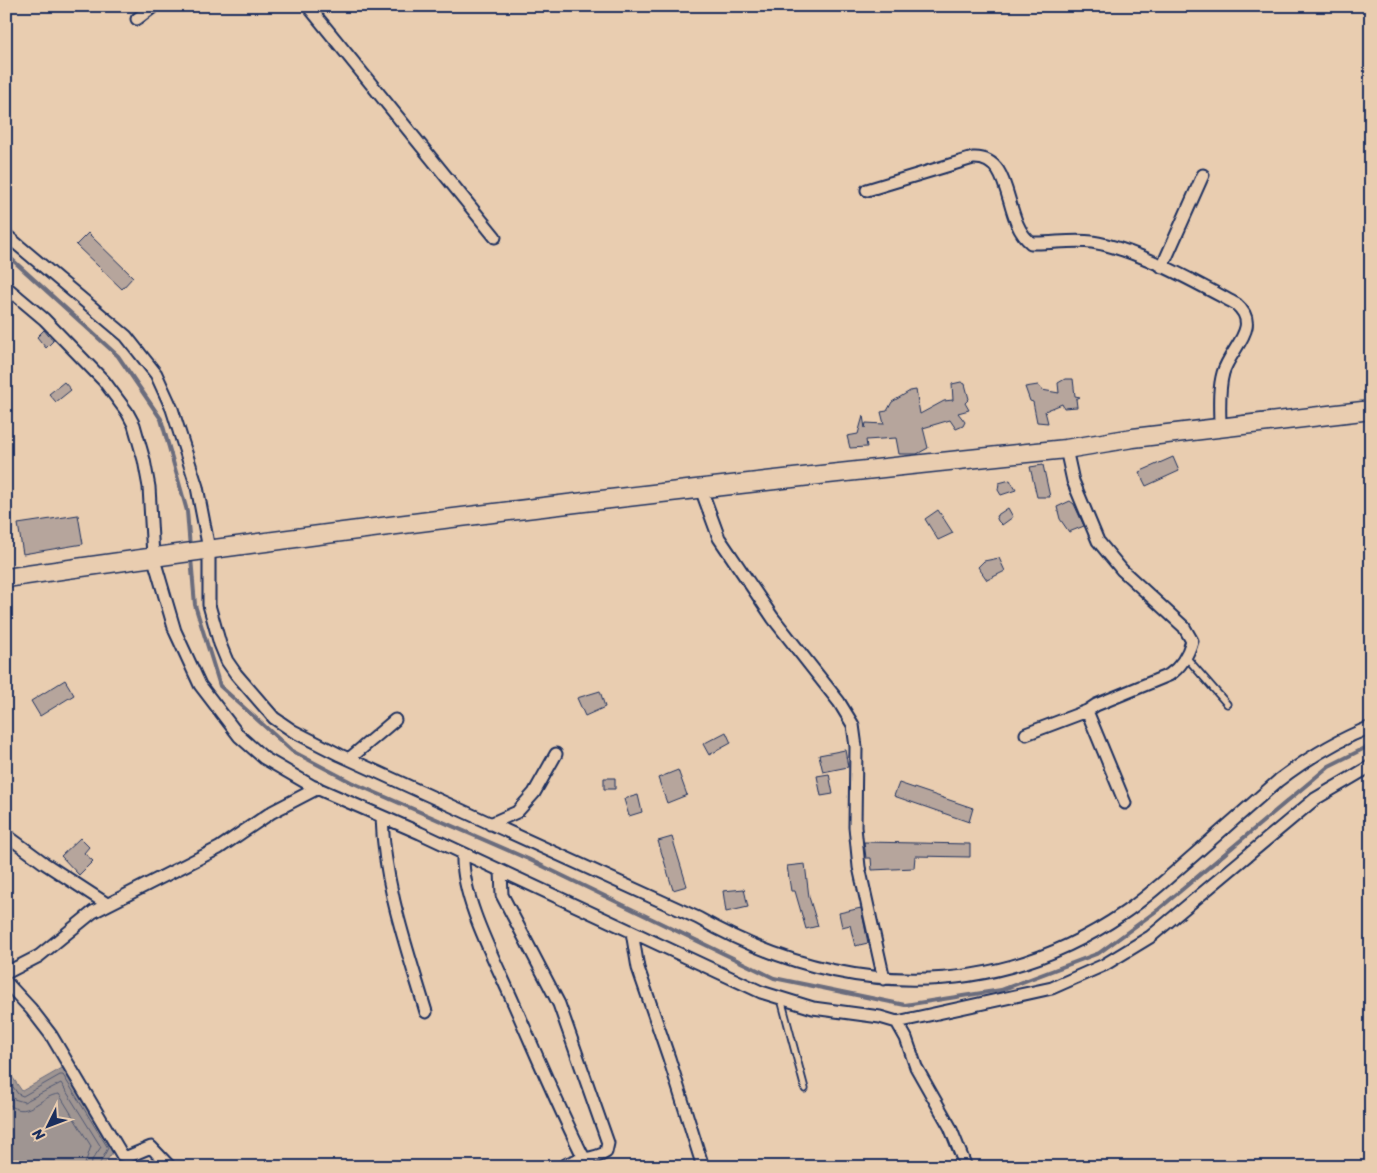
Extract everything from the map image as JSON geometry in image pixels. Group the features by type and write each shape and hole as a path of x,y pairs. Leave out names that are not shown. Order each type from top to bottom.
{"main road":[{"path":"6,578 201,550 701,489 1066,449 1371,410"}],"street":[{"path":"138,19 154,6"},
{"path":"308,6 495,238"},
{"path":"867,190 973,158 988,159 994,164 1000,175 1019,230 1031,243 1094,242 1143,258 1236,304 1244,311 1247,320 1246,330 1223,374 1220,388 1220,428"},
{"path":"1162,267 1203,175"},
{"path":"6,235 126,336 156,374 172,409 197,487 201,550 208,586 211,618 220,644 236,674 274,718 293,731 349,760 748,943 787,958 837,972 908,981 990,971 1057,950 1084,938 1140,902 1302,762 1329,746 1371,727"},
{"path":"6,288 44,319 104,381 127,412 134,425 149,487 153,556 175,631 190,668 211,701 239,736 264,758 318,788 761,992 813,1008 892,1019 906,1038 916,1067 950,1127 962,1166"},
{"path":"1026,734 1087,711 1096,705 1163,678 1176,670 1186,657 1192,641 1190,634 1122,570 1105,551 1093,533 1073,481 1066,449"},
{"path":"701,489 719,538 772,618 839,702 853,725 856,748 855,827 859,867 884,978"},
{"path":"1087,711 1089,722 1125,803"},
{"path":"349,760 395,720"},
{"path":"490,824 518,812 534,792 556,754"},
{"path":"896,1022 1052,988 1121,956 1150,937 1315,799 1371,766"},
{"path":"6,973 39,956 83,918 219,848 272,812 318,788"},
{"path":"382,817 383,846 390,890 426,1012"},
{"path":"6,834 44,864 107,904"},
{"path":"463,854 463,877 492,954 566,1124 585,1160"},
{"path":"501,871 502,894 559,1004 608,1144 606,1152 602,1155 573,1162 562,1167"},
{"path":"632,932 640,974 669,1058 703,1167"},
{"path":"6,982 31,1009 51,1035 123,1156 127,1157 151,1147 170,1167"}],"lane":[{"path":"1186,657 1227,704"},
{"path":"781,999 805,1089"}],"water":[{"path":"64,1067 115,1149 102,1167 6,1167 6,1068 22,1091"}],"building":[{"path":"88,233 133,277 122,289 76,245"},
{"path":"44,330 53,341 46,348 37,337"},
{"path":"1065,379 1073,379 1075,396 1080,397 1076,399 1077,407 1064,408 1062,404 1045,411 1048,423 1037,422 1033,402 1030,401 1025,387 1038,385 1042,390 1059,393 1058,383"},
{"path":"64,382 71,390 56,402 49,394"},
{"path":"961,382 965,384 969,399 965,403 969,410 958,413 965,422 963,426 956,429 950,420 923,428 928,448 917,454 899,454 896,438 866,440 867,447 850,448 847,436 858,434 863,416 865,428 866,423 884,424 881,412 887,411 892,402 910,391 916,390 920,414 944,401 953,400 952,384"},
{"path":"1173,457 1179,471 1146,486 1139,472"},
{"path":"1043,465 1050,497 1037,497 1030,467"},
{"path":"1010,480 1016,490 1001,495 998,490 999,483"},
{"path":"1070,501 1074,504 1084,526 1069,532 1060,519 1057,507"},
{"path":"1008,508 1013,517 1002,525 996,516"},
{"path":"938,510 953,533 938,540 925,519"},
{"path":"78,515 83,544 23,554 18,524"},
{"path":"999,558 1005,571 987,580 978,567 984,561"},
{"path":"65,680 74,695 40,716 31,701"},
{"path":"600,691 605,707 585,716 577,698"},
{"path":"726,732 731,743 709,755 703,744"},
{"path":"845,750 848,767 823,772 819,755"},
{"path":"678,770 687,795 667,803 658,778"},
{"path":"829,774 833,794 821,796 817,776"},
{"path":"604,778 615,778 615,789 604,789"},
{"path":"899,783 973,808 969,822 894,796"},
{"path":"638,795 642,812 629,816 624,799"},
{"path":"672,837 687,886 673,890 658,841"},
{"path":"80,838 89,847 84,853 93,861 79,875 61,856"},
{"path":"864,842 970,844 970,857 915,856 914,868 872,870 871,858 866,858"},
{"path":"805,864 809,897 818,926 806,929 795,891 791,891 787,866"},
{"path":"744,889 748,907 726,912 723,891"},
{"path":"861,908 868,943 855,946 850,925 842,927 839,913"}],"waterway":[{"path":"6,254 118,356 161,419 187,511 190,548"},
{"path":"191,558 195,605 220,686 292,751 351,782 528,859 774,978 905,1005 1001,990 1099,953 1159,909 1329,766 1371,745"}]}
